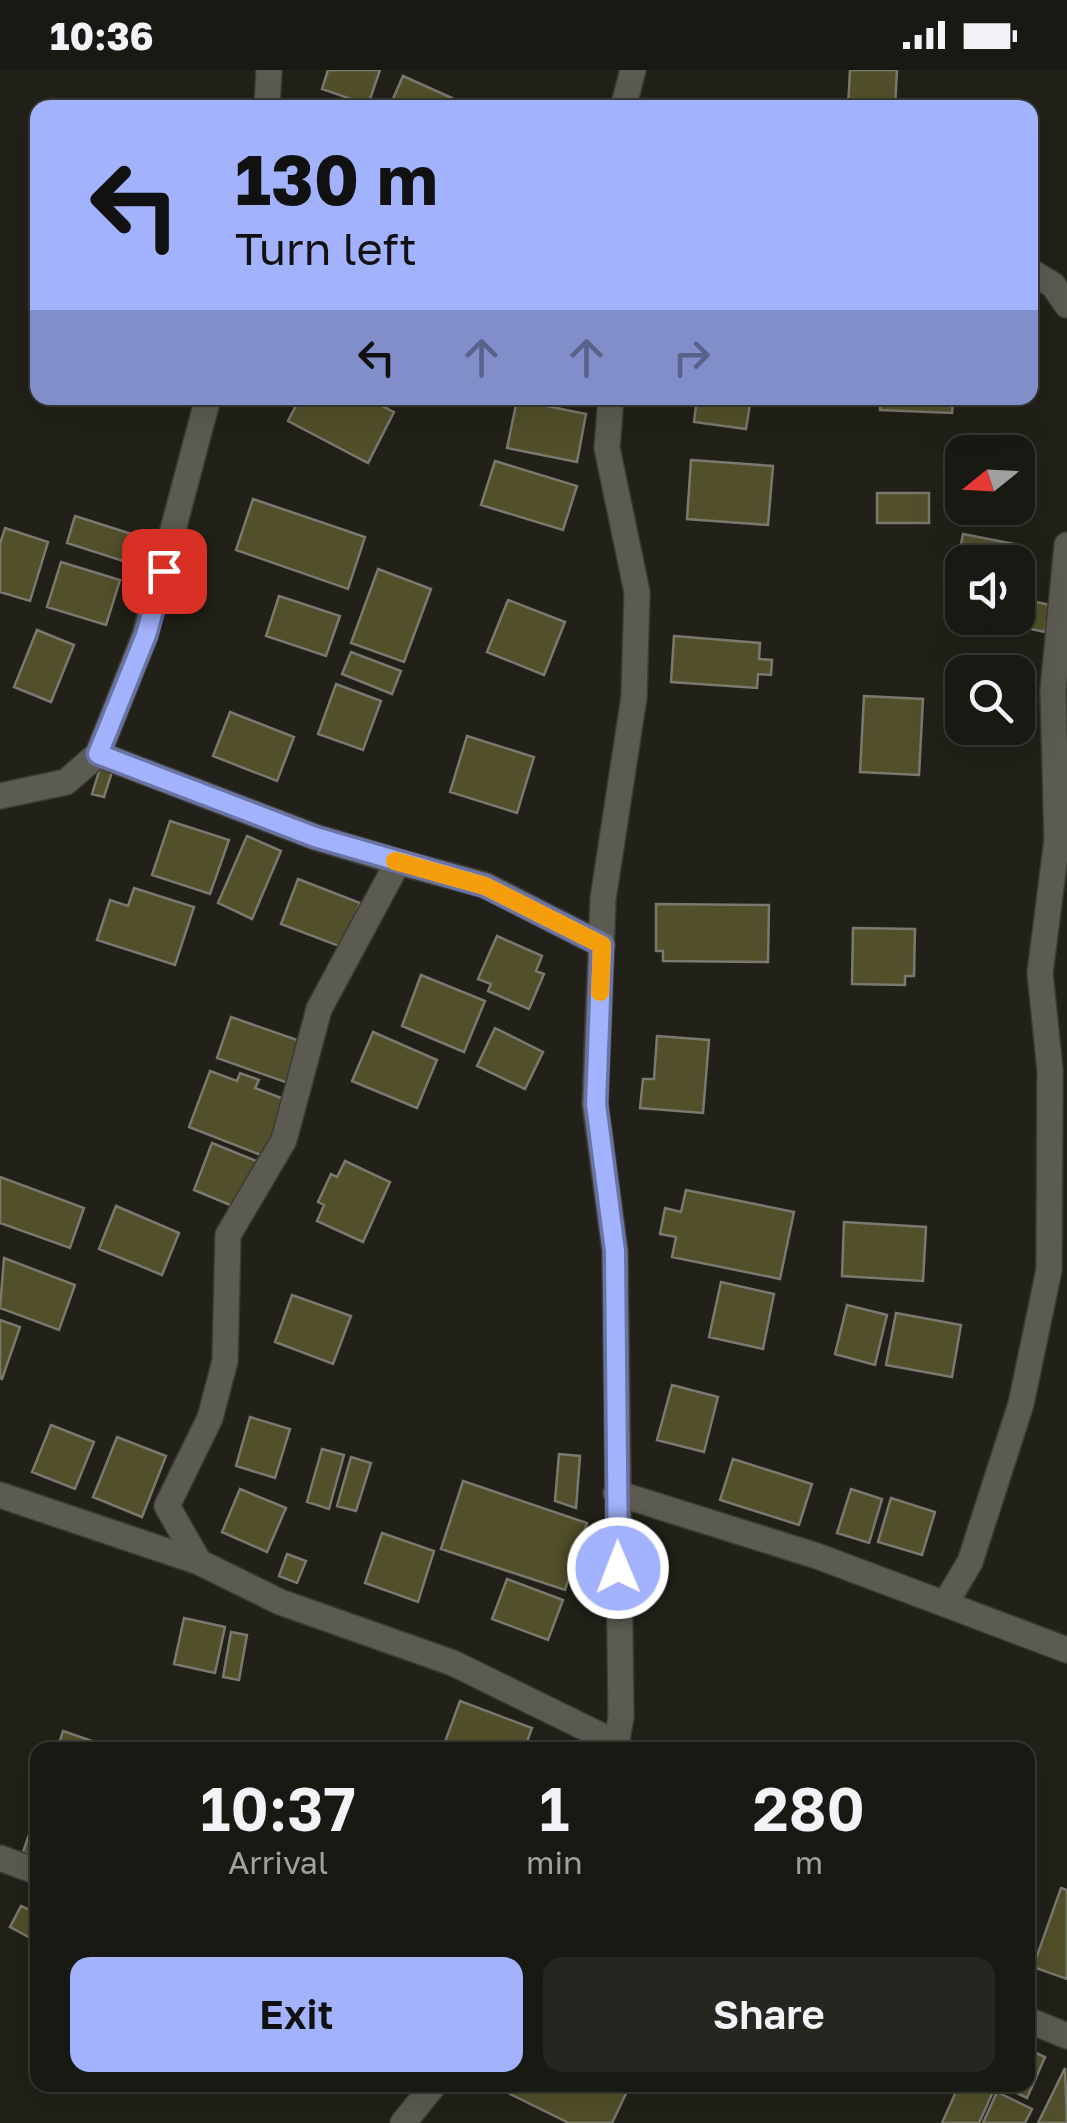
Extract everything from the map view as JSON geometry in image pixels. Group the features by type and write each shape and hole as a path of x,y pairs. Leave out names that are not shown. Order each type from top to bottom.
{"street":[{"path":"267,100 269,70"},
{"path":"625,100 633,70"},
{"path":"1038,276 1053,285 1067,305"},
{"path":"0,796 66,782 98,754 146,635 206,405"},
{"path":"610,405 607,448 637,592 634,698 603,898 596,1104 615,1251 621,1717 617,1742"},
{"path":"946,1604 970,1562 1021,1404 1049,1270 1050,1070 1040,973 1057,840 1053,690 1067,545"},
{"path":"98,754 315,837 485,886 602,945"},
{"path":"200,1562 167,1506 210,1418 226,1362 228,1235 284,1140 319,1009 398,862"},
{"path":"616,1492 817,1556 1067,1650"},
{"path":"0,1495 200,1562 280,1602 452,1664 606,1742"},
{"path":"0,1858 30,1869"},
{"path":"1035,2023 1067,2036"},
{"path":"403,2123 428,2092"}],"building":[{"path":"328,70 380,70 370,100 354,100 322,89"},
{"path":"850,70 897,70 895,100 848,100"},
{"path":"403,76 452,98 451,100 392,100"},
{"path":"296,405 380,405 394,412 368,463 288,421"},
{"path":"516,405 542,405 586,414 577,462 507,448"},
{"path":"696,405 750,405 746,429 694,422"},
{"path":"880,405 953,405 952,413 880,410"},
{"path":"691,460 773,466 768,525 687,519"},
{"path":"495,461 577,486 563,530 481,505"},
{"path":"877,493 929,493 929,523 877,523"},
{"path":"253,499 365,537 348,589 236,550"},
{"path":"75,516 135,535 126,562 67,543"},
{"path":"5,528 48,542 30,601 0,592 0,544"},
{"path":"963,534 1014,544 1014,545 961,545"},
{"path":"61,562 120,580 106,625 47,607"},
{"path":"378,569 431,589 404,662 351,643"},
{"path":"279,596 340,616 326,656 266,636"},
{"path":"508,600 565,622 544,675 487,652"},
{"path":"1035,602 1050,605 1045,632 1035,630"},
{"path":"37,630 74,645 51,702 14,687"},
{"path":"674,636 760,643 759,659 772,660 771,675 758,674 757,688 671,682"},
{"path":"351,652 401,671 392,694 342,674"},
{"path":"336,684 381,701 363,750 318,734"},
{"path":"864,696 923,699 919,775 860,772"},
{"path":"230,712 294,737 277,781 213,756"},
{"path":"467,736 534,757 517,813 450,792"},
{"path":"100,768 112,772 104,797 92,794"},
{"path":"170,821 229,840 210,894 152,875"},
{"path":"247,836 281,851 252,919 218,903"},
{"path":"298,879 360,903 344,948 281,924"},
{"path":"134,888 194,907 175,965 97,940 110,900 128,906"},
{"path":"656,904 769,905 768,962 663,961 663,951 656,951"},
{"path":"853,928 915,929 914,976 905,976 905,985 852,984"},
{"path":"497,936 542,956 536,971 544,974 529,1009 488,991 491,984 478,979"},
{"path":"421,975 485,1001 464,1052 402,1026"},
{"path":"231,1017 303,1042 288,1083 217,1058"},
{"path":"495,1028 543,1052 525,1089 477,1066"},
{"path":"373,1032 437,1060 417,1108 352,1081"},
{"path":"657,1036 709,1040 703,1113 640,1108 643,1079 654,1079"},
{"path":"210,1071 237,1081 240,1073 259,1080 255,1088 292,1102 271,1159 189,1127"},
{"path":"212,1143 259,1162 240,1209 194,1190"},
{"path":"345,1161 390,1182 363,1242 317,1221 324,1205 318,1202 331,1174 337,1177"},
{"path":"0,1177 84,1208 70,1248 0,1223"},
{"path":"686,1190 794,1212 780,1279 672,1257 676,1237 660,1234 665,1208 681,1212"},
{"path":"116,1206 179,1233 162,1275 99,1249"},
{"path":"844,1222 926,1227 923,1281 842,1276"},
{"path":"4,1258 75,1285 59,1330 0,1308"},
{"path":"721,1282 774,1294 763,1349 709,1337"},
{"path":"292,1295 351,1316 333,1364 275,1342"},
{"path":"847,1305 887,1315 875,1365 835,1354"},
{"path":"896,1313 961,1325 952,1377 886,1365"},
{"path":"0,1320 20,1327 2,1379 0,1378"},
{"path":"672,1385 718,1397 704,1452 657,1440"},
{"path":"250,1417 290,1429 275,1478 236,1466"},
{"path":"51,1425 94,1442 75,1489 32,1472"},
{"path":"117,1437 166,1456 142,1517 93,1497"},
{"path":"322,1449 344,1455 329,1509 307,1502"},
{"path":"559,1454 580,1456 576,1508 555,1501"},
{"path":"351,1457 371,1463 356,1511 337,1506"},
{"path":"733,1459 812,1484 799,1525 720,1500"},
{"path":"463,1481 587,1523 565,1590 441,1549"},
{"path":"240,1489 286,1508 267,1552 222,1532"},
{"path":"851,1489 882,1499 869,1543 837,1533"},
{"path":"891,1498 935,1512 922,1555 878,1542"},
{"path":"382,1533 434,1551 418,1602 365,1583"},
{"path":"287,1554 306,1561 297,1583 279,1576"},
{"path":"507,1579 563,1600 548,1640 492,1619"},
{"path":"184,1618 225,1627 215,1673 174,1664"},
{"path":"231,1632 247,1635 239,1680 223,1677"},
{"path":"460,1701 532,1728 527,1742 445,1742"},
{"path":"63,1731 95,1742 60,1742"},
{"path":"30,1832 30,1854 23,1852"},
{"path":"1061,1888 1067,1890 1067,1979 1035,1968"},
{"path":"21,1906 30,1910 30,1938 10,1927"},
{"path":"1035,2052 1045,2057 1035,2080"},
{"path":"1065,2068 1067,2123 1038,2123"},
{"path":"627,2092 612,2123 569,2123 510,2094"},
{"path":"956,2092 993,2092 979,2123 942,2123"},
{"path":"997,2092 1032,2109 1025,2123 983,2123"}],"slow traffic":[{"path":"395,861 485,886 558,919 602,945 600,992"}],"route":[{"path":"164,571 146,635 98,754 315,837 485,886 558,919 602,945 596,1104 615,1251 618,1568"}]}
